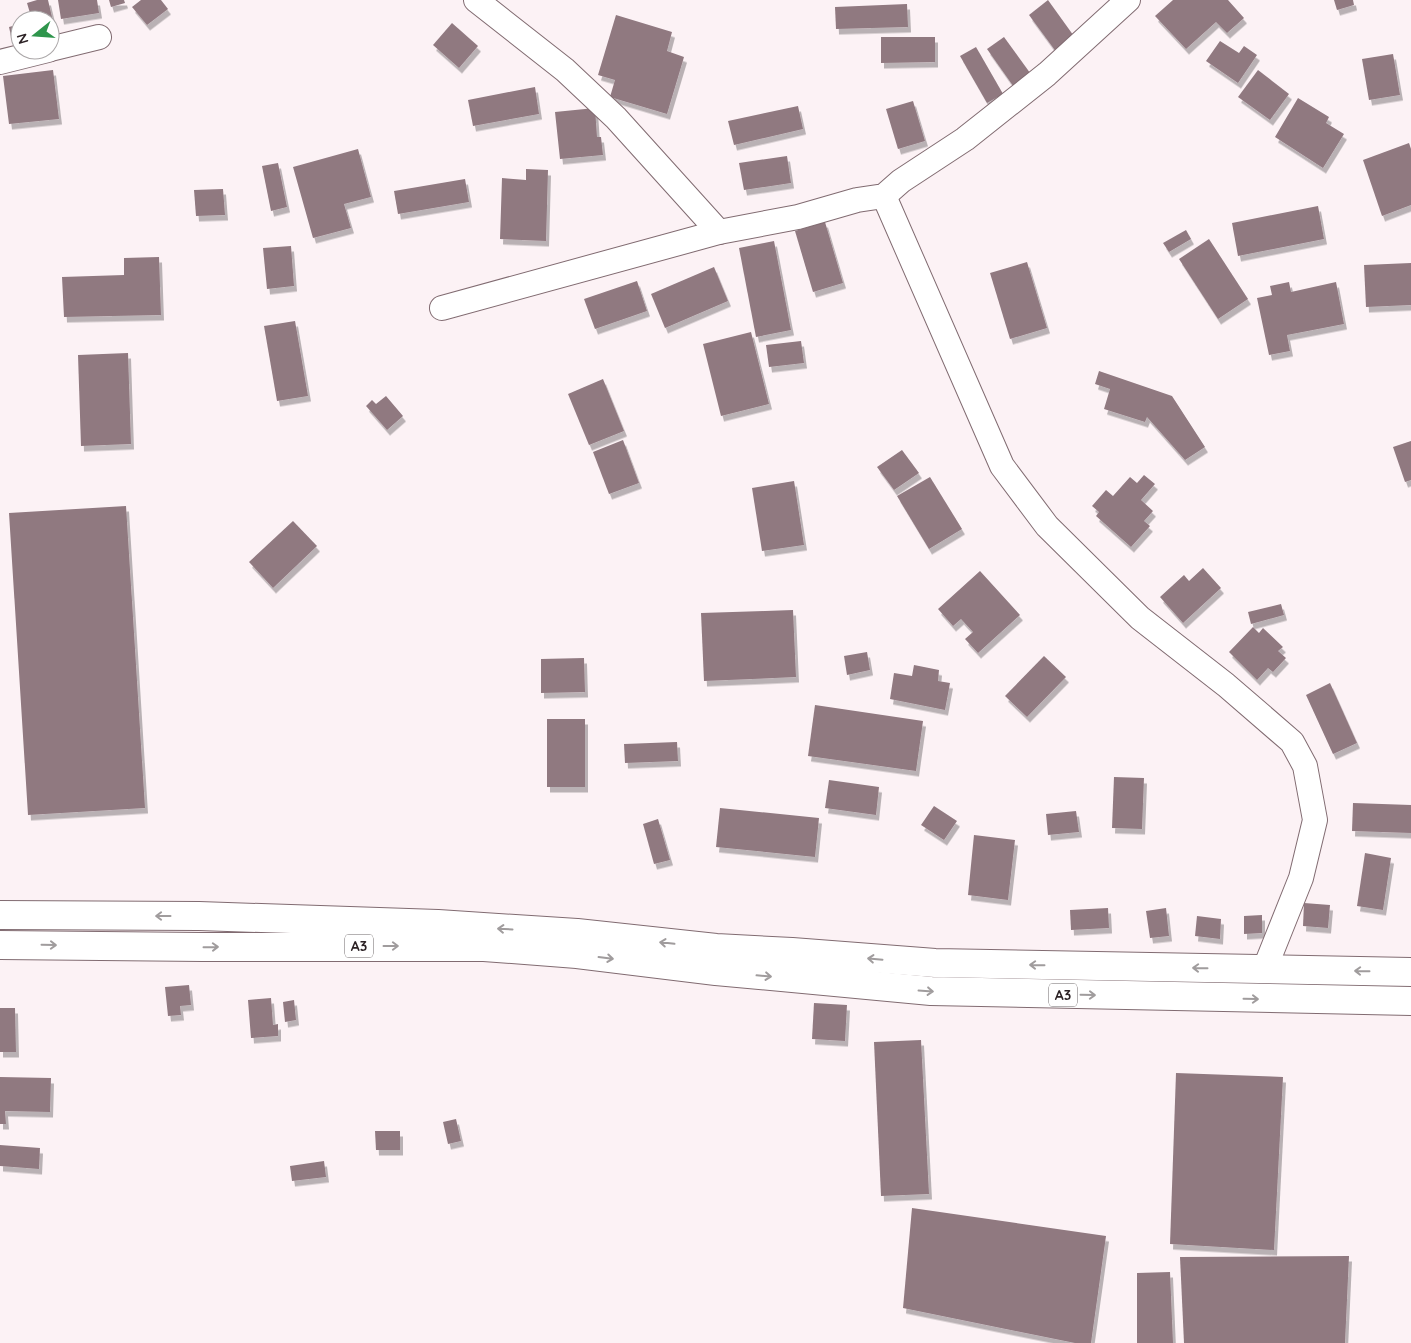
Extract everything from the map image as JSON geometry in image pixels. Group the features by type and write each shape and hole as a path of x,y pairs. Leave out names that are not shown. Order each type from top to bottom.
{"main road":[{"name":"A3","path":"0,915 208,916 438,924 577,943 716,971 930,991 1411,1001"},
{"name":"A3","path":"0,945 484,947 577,943 792,952 935,963 1411,972"}],"street":[{"path":"476,0 565,70 616,118 720,232"},
{"path":"442,308 720,232 798,217 857,200 884,196 900,181 965,139 1047,74 1128,0"},
{"path":"60,47 99,37"},
{"path":"884,196 1002,466 1026,499 1047,526 1140,618 1226,685 1292,742 1305,766 1315,820 1301,878 1265,968"}],"building":[{"path":"37,0 48,0 50,10 29,10 27,3"},
{"path":"58,0 97,0 99,13 61,19"},
{"path":"109,0 124,0 125,3 111,7"},
{"path":"141,0 161,0 168,9 147,25 132,7"},
{"path":"1048,0 1076,39 1057,53 1029,15"},
{"path":"1173,0 1228,0 1244,18 1227,33 1216,22 1186,49 1155,16"},
{"path":"1334,0 1353,0 1354,5 1337,10"},
{"path":"907,4 908,27 836,29 835,7"},
{"path":"616,15 672,32 667,51 684,57 667,114 610,97 615,80 598,75"},
{"path":"452,23 478,46 459,68 433,45"},
{"path":"881,37 935,37 935,62 881,63"},
{"path":"1004,37 1033,77 1016,90 987,49"},
{"path":"1220,41 1239,53 1244,46 1257,55 1238,83 1206,61"},
{"path":"976,47 1003,94 987,103 960,56"},
{"path":"1393,54 1400,95 1369,100 1362,59"},
{"path":"53,70 59,119 9,124 3,76"},
{"path":"1258,70 1289,94 1270,120 1238,97"},
{"path":"535,87 539,114 473,126 468,100"},
{"path":"1298,98 1329,117 1326,123 1344,134 1323,168 1275,137"},
{"path":"913,101 925,141 898,149 886,109"},
{"path":"798,106 803,129 734,145 728,121"},
{"path":"595,108 597,137 601,137 603,155 560,159 555,112"},
{"path":"1409,143 1411,149 1411,205 1382,216 1363,160"},
{"path":"358,149 371,197 344,204 351,228 313,238 293,167"},
{"path":"787,156 791,183 744,190 739,163"},
{"path":"278,163 287,207 271,211 262,166"},
{"path":"526,169 548,170 546,241 500,239 502,178 526,180"},
{"path":"465,179 469,202 398,214 394,191"},
{"path":"223,189 225,215 196,216 194,190"},
{"path":"1318,206 1324,239 1238,256 1232,223"},
{"path":"825,222 843,283 813,292 795,231"},
{"path":"1186,230 1191,239 1169,252 1163,243"},
{"path":"1209,239 1248,299 1218,319 1179,259"},
{"path":"774,241 791,330 756,337 739,248"},
{"path":"291,246 294,286 267,289 263,248"},
{"path":"159,257 161,315 64,317 62,277 124,275 124,258"},
{"path":"1027,262 1047,328 1010,339 990,273"},
{"path":"1411,263 1411,305 1366,307 1364,265"},
{"path":"714,267 728,301 665,328 651,294"},
{"path":"637,281 647,311 595,329 584,299"},
{"path":"1289,282 1291,292 1336,282 1344,324 1287,335 1290,351 1269,355 1257,298 1272,295 1270,286"},
{"path":"295,321 308,396 277,401 264,326"},
{"path":"751,332 769,404 721,416 703,344"},
{"path":"801,341 804,363 769,367 766,345"},
{"path":"128,353 131,444 81,446 78,355"},
{"path":"1099,371 1172,396 1205,447 1185,460 1147,417 1145,422 1104,409 1110,389 1095,384"},
{"path":"603,379 624,431 589,445 568,394"},
{"path":"386,396 403,416 387,430 366,406 372,400 376,404"},
{"path":"623,440 639,483 609,494 593,452"},
{"path":"1411,441 1411,480 1405,482 1393,447"},
{"path":"902,450 919,473 894,490 877,467"},
{"path":"1144,475 1155,484 1141,500 1153,511 1144,521 1150,526 1131,547 1096,516 1099,512 1092,506 1106,490 1113,496 1130,477 1137,483"},
{"path":"930,477 962,529 929,549 897,496"},
{"path":"794,481 804,545 762,551 752,488"},
{"path":"126,506 145,808 28,815 9,513"},
{"path":"293,521 317,546 273,588 249,562"},
{"path":"1203,568 1221,588 1183,623 1160,597 1184,575 1189,581"},
{"path":"980,571 1020,615 978,653 965,639 973,632 961,619 953,626 938,609"},
{"path":"1281,604 1284,615 1251,624 1248,612"},
{"path":"793,610 796,677 704,681 701,613"},
{"path":"1253,627 1259,633 1263,628 1283,647 1278,651 1286,658 1273,672 1268,668 1257,680 1229,652"},
{"path":"867,652 870,670 847,675 844,656"},
{"path":"1044,656 1066,677 1027,717 1005,696"},
{"path":"584,658 585,692 541,693 541,659"},
{"path":"914,665 939,670 938,681 950,683 945,710 890,699 894,673 912,676"},
{"path":"1330,683 1357,743 1333,754 1306,695"},
{"path":"815,705 923,721 916,771 808,756"},
{"path":"547,719 585,719 585,787 547,787"},
{"path":"677,742 678,761 625,763 624,744"},
{"path":"1114,777 1144,778 1142,829 1112,828"},
{"path":"829,780 879,787 876,815 825,808"},
{"path":"1353,803 1411,805 1411,833 1352,831"},
{"path":"934,806 957,821 944,840 921,825"},
{"path":"720,808 819,818 815,857 716,847"},
{"path":"1076,811 1079,832 1048,835 1046,814"},
{"path":"658,819 670,860 654,864 643,824"},
{"path":"974,835 1015,840 1008,900 968,895"},
{"path":"1365,853 1391,858 1383,910 1357,906"},
{"path":"1304,903 1330,905 1328,928 1303,926"},
{"path":"1108,908 1109,928 1071,930 1070,910"},
{"path":"1166,908 1169,936 1150,938 1146,911"},
{"path":"1262,915 1262,933 1244,934 1244,916"},
{"path":"1197,916 1221,919 1220,939 1195,936"},
{"path":"189,985 191,1005 180,1006 181,1015 168,1016 165,987"},
{"path":"271,998 273,1025 278,1024 278,1036 251,1038 248,1000"},
{"path":"294,1000 296,1020 285,1022 283,1002"},
{"path":"814,1003 847,1005 845,1041 812,1039"},
{"path":"0,1008 15,1008 16,1052 0,1052"},
{"path":"921,1040 929,1194 881,1196 874,1042"},
{"path":"1176,1073 1283,1077 1274,1250 1170,1244"},
{"path":"0,1077 51,1078 50,1112 5,1111 6,1124 0,1124"},
{"path":"456,1119 461,1141 448,1144 443,1122"},
{"path":"375,1131 400,1131 400,1150 376,1150"},
{"path":"0,1145 40,1148 39,1169 0,1166"},
{"path":"324,1161 326,1177 292,1181 290,1166"},
{"path":"912,1208 1106,1236 1091,1343 1075,1343 903,1308"},
{"path":"1349,1256 1345,1343 1184,1343 1180,1257"},
{"path":"1170,1272 1173,1343 1137,1343 1137,1273"}]}
